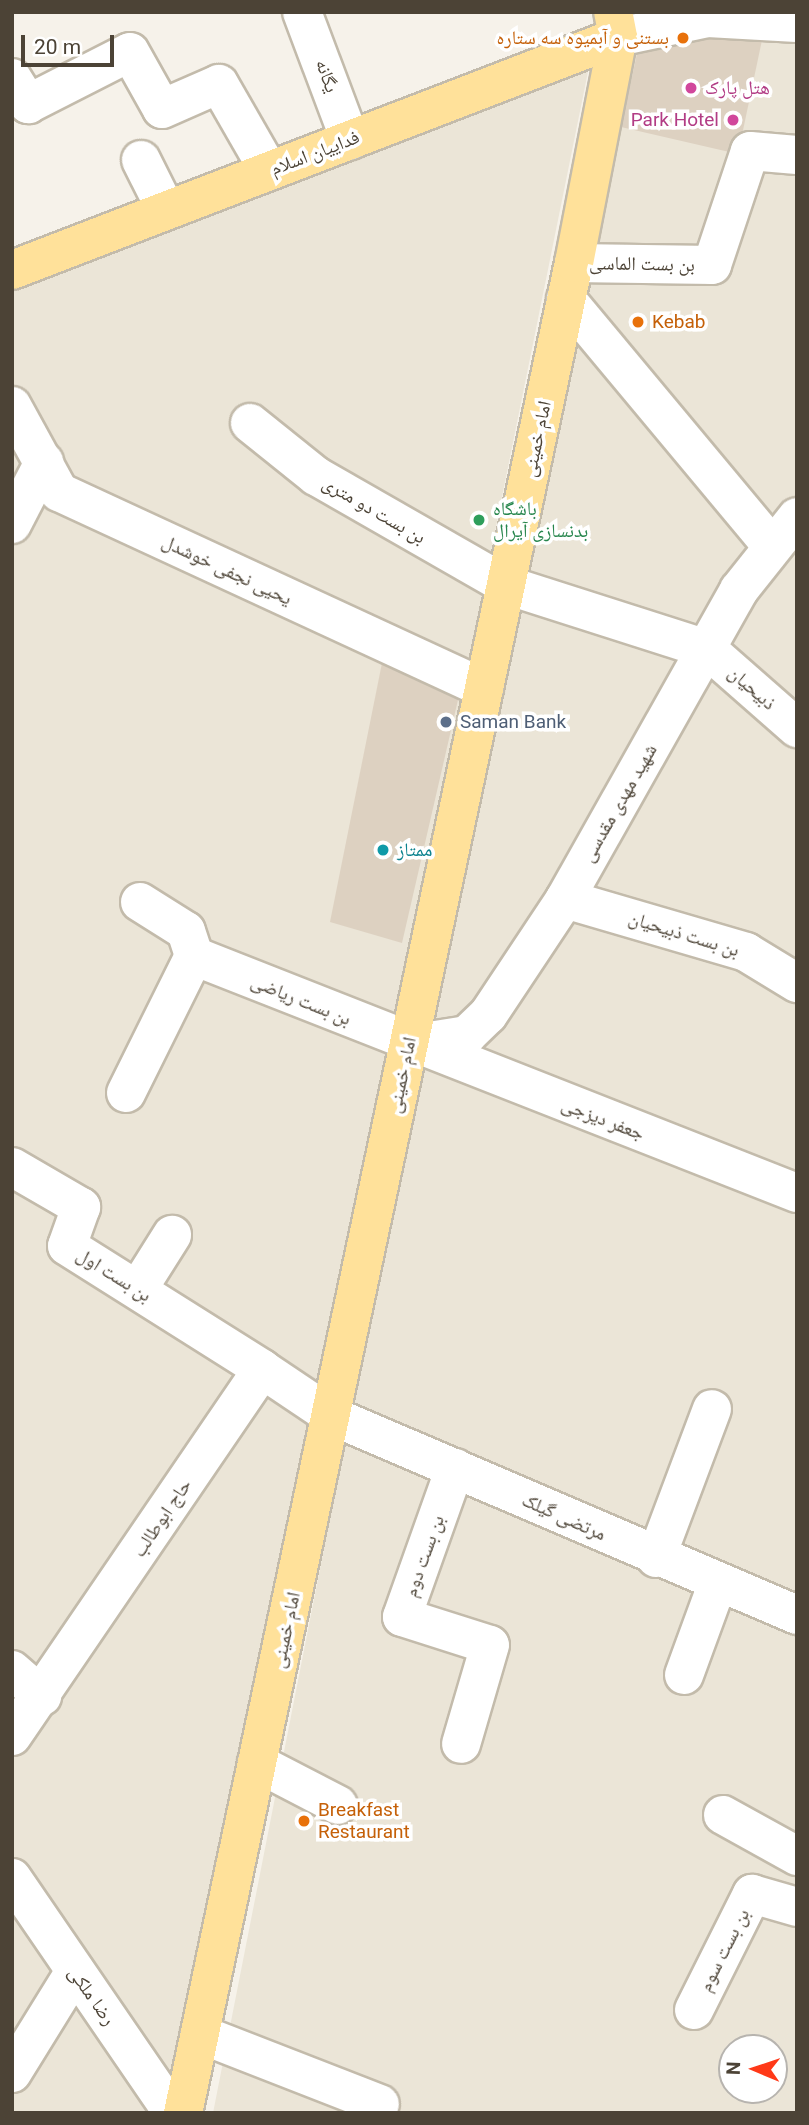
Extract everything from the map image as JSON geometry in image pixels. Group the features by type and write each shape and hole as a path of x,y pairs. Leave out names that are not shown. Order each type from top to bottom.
{"main road":[{"name":"فداییان اسلام","path":"12,270 350,140 623,21"},
{"name":"امام خمینی","path":"183,2113 332,1416 336,1374 485,688 623,21"}],"street":[{"name":"یگانه","path":"302,12 350,140"},
{"path":"623,21 708,18 797,23"},
{"path":"12,78 28,104 130,52 162,109 219,84 270,171"},
{"name":"بن بست الماسی","path":"570,281 712,265 750,151 797,155"},
{"path":"141,160 166,210"},
{"path":"570,281 770,544"},
{"name":"یحیی نجفی خوشدل","path":"12,406 59,492 485,688"},
{"name":"بن بست دو متری","path":"250,423 316,476 506,585 707,649"},
{"path":"12,524 44,462"},
{"name":"شهید مهدی مقدسی","path":"409,1045 467,1035 474,1029 565,898 770,544 797,517"},
{"name":"ذبیحیان","path":"707,649 797,728"},
{"name":"بن بست ذبیحیان","path":"565,898 746,952 797,984"},
{"path":"126,1093 194,956 186,931 140,902"},
{"name":"بن بست ریاضی","path":"194,956 409,1045"},
{"name":"جعفر دیزجی","path":"409,1045 797,1193"},
{"name":"بن بست اول","path":"12,1167 81,1208 67,1246 262,1369"},
{"path":"138,1289 172,1235"},
{"path":"262,1369 332,1416"},
{"name":"حاج ابوطالب","path":"12,1736 42,1696 262,1369"},
{"path":"656,1558 712,1409"},
{"name":"مرتضی گیلک","path":"332,1416 656,1558 797,1615"},
{"name":"بن بست دوم","path":"455,1468 402,1617 491,1645 461,1744"},
{"path":"684,1675 718,1582"},
{"path":"12,1670 42,1696"},
{"path":"257,1763 338,1805"},
{"path":"723,1815 797,1856"},
{"name":"رضا ملکی","path":"12,1878 173,2113"},
{"name":"بن بست سوم","path":"694,2010 752,1894 797,1907"},
{"path":"12,2073 75,1971"},
{"path":"200,2034 380,2104"}],"shaded area":[{"path":"626,12 797,12 797,2113 213,2113"},
{"path":"593,47 175,2113 12,2113 12,268"}],"building":[{"name":"هتل پارک","path":"766,21 738,154 621,127 638,49"},
{"name":"ممتاز","path":"386,643 463,678 402,943 330,922"}],"place":[{"name":"بستنی و آبمیوه سه ستاره","path":"683,38"},
{"name":"هتل پارک","path":"691,88"},
{"name":"Park Hotel","path":"733,120"},
{"name":"Kebab","path":"638,322"},
{"name":"باشگاه بدنسازی آیرال","path":"479,520"},
{"name":"Saman Bank","path":"446,722"},
{"name":"ممتاز","path":"383,850"},
{"name":"Breakfast Restaurant","path":"304,1821"}]}
